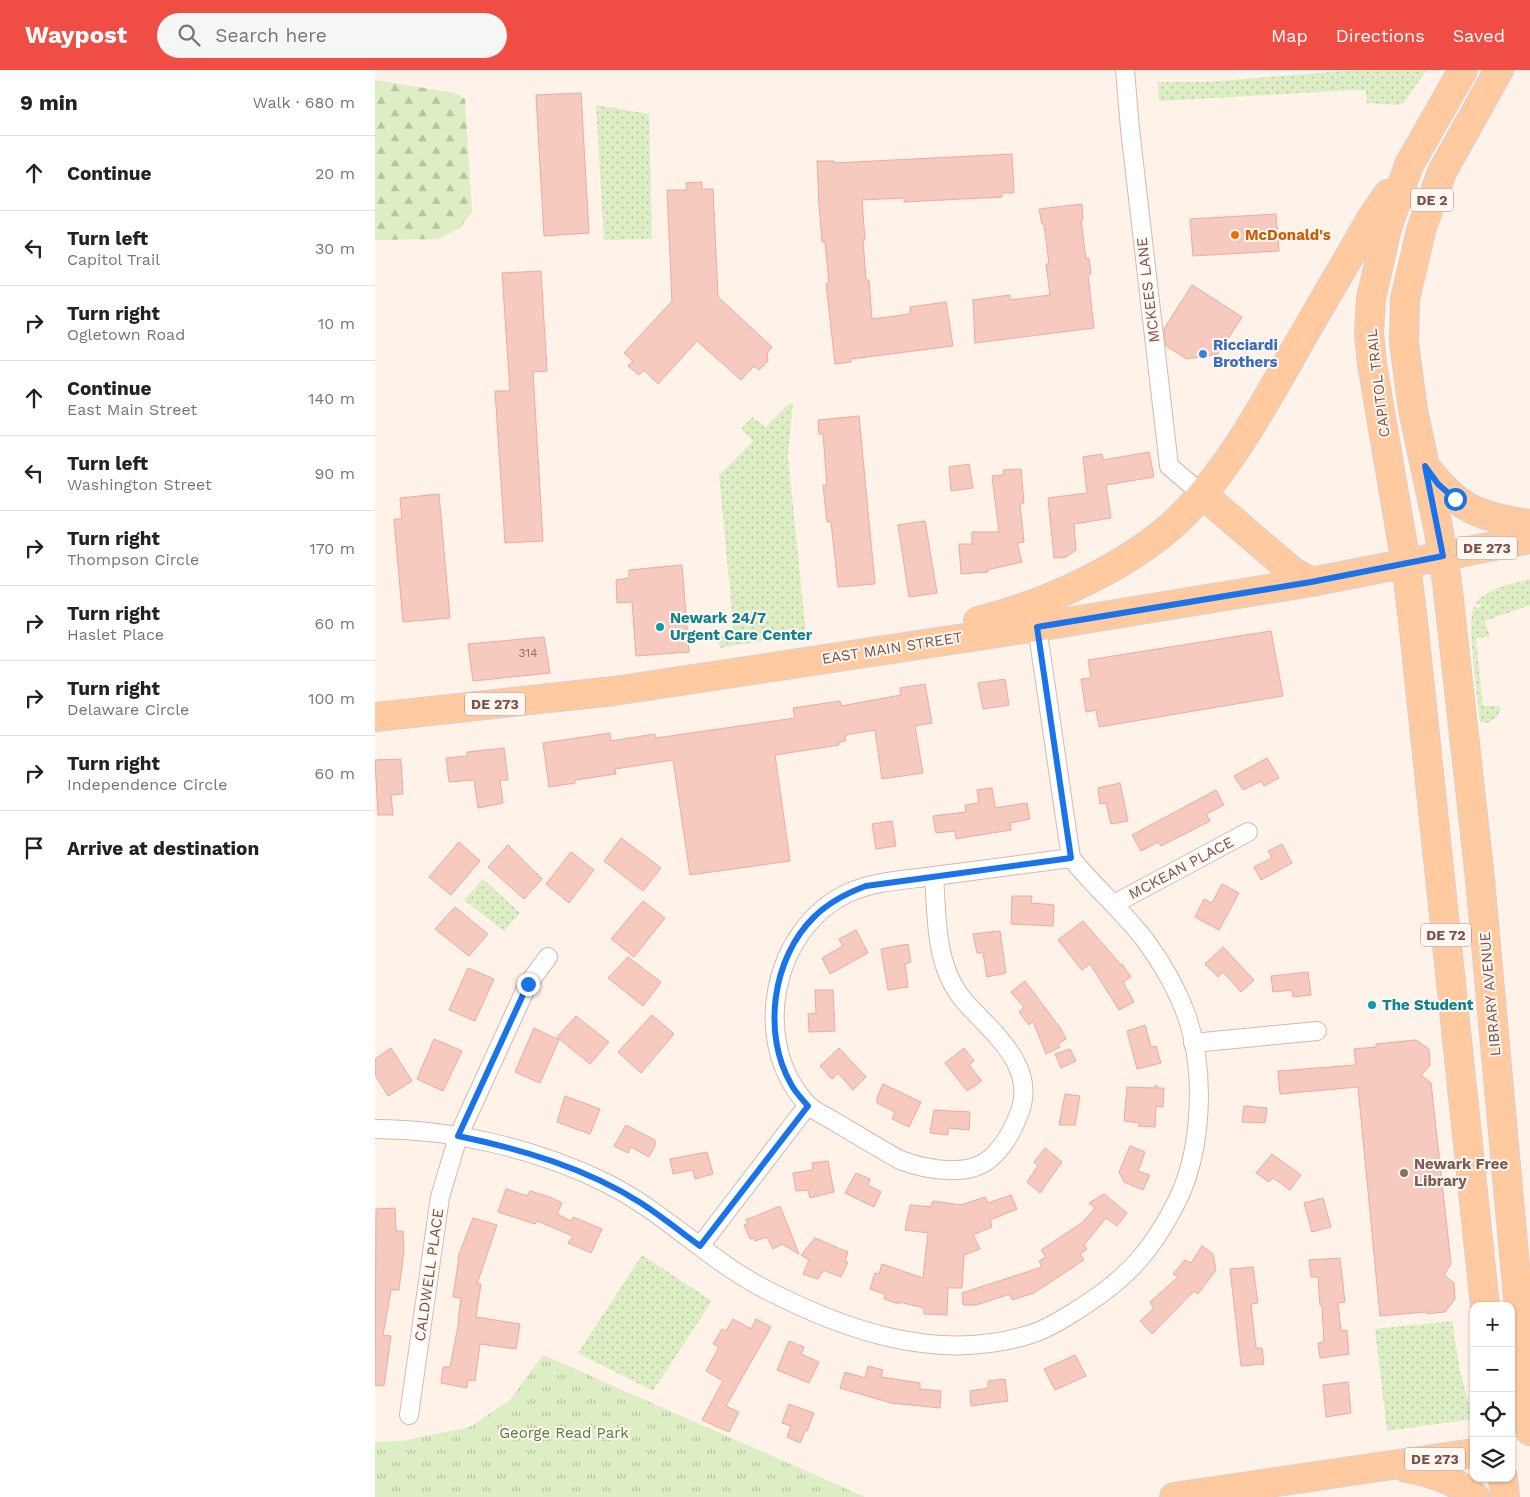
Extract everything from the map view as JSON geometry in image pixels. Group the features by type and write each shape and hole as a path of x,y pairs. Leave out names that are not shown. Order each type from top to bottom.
{"main road":[{"name":"CAPITOL TRAIL","path":"1406,564 1376,396 1369,333 1371,300 1387,228 1409,164 1463,70"},
{"name":"CAPITOL TRAIL","path":"1443,556 1408,380 1404,343 1405,299 1422,227 1442,172 1499,70"},
{"path":"904,646 938,630 1000,615 1027,606 1101,573 1156,538 1187,511 1218,475 1248,432 1371,219 1409,164"},
{"path":"1425,466 1445,491 1470,510 1502,520 1530,524"},
{"path":"1201,494 1292,571 1311,582"},
{"name":"DE 273","path":"1406,564 1530,539"},
{"name":"LIBRARY AVENUE","path":"1443,556 1480,888 1530,1432"},
{"name":"EAST MAIN STREET","path":"375,717 614,691 1037,627 1311,582 1406,564"},
{"name":"DE 72","path":"1406,564 1485,1302"},
{"path":"1515,1441 1530,1432"},
{"name":"DE 273","path":"1174,1497 1470,1454"},
{"path":"1396,1466 1430,1472 1455,1482 1475,1497"},
{"path":"1503,1482 1505,1497"}],"street":[{"name":"MCKEES LANE","path":"1125,70 1130,129 1169,466 1201,494"},
{"path":"375,1129 402,1129 458,1136 538,1156 574,1169 608,1184 642,1203 700,1246 765,1288 827,1318 886,1338 918,1344 959,1346 997,1342 1035,1333 1064,1319 1120,1279 1141,1258 1160,1234 1184,1188 1195,1140 1199,1105 1193,1043 1187,1017 1165,969 1144,938 1071,858 1037,627"},
{"name":"MCKEAN PLACE","path":"1115,904 1248,832"},
{"path":"934,876 941,948 945,966 964,1001 1006,1046 1020,1068 1024,1087 1022,1108 1015,1126 1004,1144 989,1161 971,1168 936,1169 913,1165 900,1160 808,1106 791,1085 778,1047 774,1024 774,1004 777,989 791,949 801,932 814,917 848,893 866,886 934,876 1071,858"},
{"name":"CALDWELL PLACE","path":"409,1415 440,1198 458,1136 528,984 548,957"},
{"path":"1193,1043 1317,1031"},
{"path":"700,1246 808,1106"}],"green space":[{"path":"1356,70 1427,70 1402,105 1367,103 1366,91 1354,90 1159,101 1158,82 1205,82"},
{"path":"375,80 455,93 465,99 472,212 460,228 438,239 375,240"},
{"path":"596,105 649,114 652,239 604,240"},
{"path":"793,403 788,456 806,634 720,648 717,637 734,634 719,475 753,441 741,429 752,417 766,427 788,404"},
{"path":"1530,579 1530,605 1485,621 1490,637 1476,638 1483,706 1499,706 1501,709 1497,717 1488,723 1480,722 1471,628 1474,606 1480,608 1481,605 1476,603 1487,593"},
{"path":"483,879 520,913 504,931 464,900"},
{"path":"642,1255 712,1301 653,1391 578,1353"},
{"path":"1452,1321 1460,1371 1470,1408 1470,1419 1387,1431 1375,1329"},
{"name":"George Read Park","path":"543,1355 865,1497 375,1497 375,1442 402,1441 470,1427 510,1400"}],"building":[{"path":"581,93 589,233 544,236 536,95"},
{"path":"1012,154 1014,193 1002,193 1002,197 904,202 904,198 862,200 866,280 869,280 872,319 910,314 910,307 946,302 953,346 851,359 851,362 835,364 826,283 829,283 825,242 822,242 817,161 834,161 834,163"},
{"path":"702,182 702,189 713,189 718,297 772,347 767,353 768,361 759,370 754,366 741,380 697,341 658,384 644,370 639,375 628,366 633,361 624,353 672,301 667,190 687,190 686,183"},
{"path":"1082,204 1083,220 1081,220 1086,259 1089,258 1091,274 1088,275 1094,328 975,343 973,300 1010,295 1010,300 1050,295 1046,264 1049,264 1044,224 1042,224 1039,209"},
{"name":"McDonald's","path":"1276,214 1279,251 1193,256 1190,219"},
{"path":"541,271 547,371 533,372 543,541 505,543 495,391 510,391 502,273"},
{"path":"1192,285 1242,317 1218,354 1187,359 1166,346 1164,329"},
{"path":"859,416 875,584 838,587 831,522 827,522 823,485 827,485 823,434 819,434 818,420"},
{"path":"1149,452 1154,477 1106,485 1111,518 1074,524 1076,550 1066,557 1054,558 1048,498 1087,493 1083,457 1102,454 1103,460"},
{"path":"969,464 973,488 951,491 949,467"},
{"path":"1021,469 1024,503 1020,503 1024,542 1017,543 1022,562 987,570 988,572 961,574 959,544 972,544 972,532 999,532 992,476 1004,475 1003,470"},
{"path":"439,494 450,618 403,622 394,519 402,519 400,498"},
{"path":"925,521 937,593 909,597 898,525"},
{"name":"Newark 24/7 Urgent Care Center","path":"682,565 689,652 636,656 632,602 617,603 616,580 629,578 629,570"},
{"path":"1271,631 1283,696 1099,727 1096,710 1086,712 1081,679 1091,678 1088,660"},
{"path":"544,637 550,673 473,681 468,644"},
{"path":"1005,679 1009,705 983,709 978,683"},
{"path":"925,684 932,723 915,726 923,773 882,779 875,730 845,735 846,741 838,742 839,745 775,755 790,861 690,875 673,760 615,769 616,774 575,780 575,783 549,787 543,743 610,733 611,741 655,734 656,738 795,718 793,708 840,701 841,706 901,695 900,688"},
{"path":"504,748 508,780 500,780 503,803 478,808 474,780 449,782 446,758 467,756 467,752"},
{"path":"1267,758 1279,778 1264,786 1261,781 1243,790 1234,776"},
{"path":"401,759 403,794 391,795 393,815 378,815 375,760"},
{"path":"1120,783 1128,821 1111,824 1106,803 1100,804 1098,788"},
{"path":"992,788 995,808 1027,803 1030,819 1010,823 1011,830 956,839 955,831 936,833 933,816 966,812 965,805 979,803 977,790"},
{"path":"1216,790 1224,805 1206,814 1210,821 1161,846 1158,842 1141,851 1132,835"},
{"path":"892,821 896,846 876,849 872,824"},
{"path":"621,838 661,868 643,891 604,861"},
{"path":"459,842 480,861 451,895 429,877"},
{"path":"1282,844 1292,863 1261,880 1254,867 1272,858 1268,851"},
{"path":"508,845 542,879 524,899 488,867"},
{"path":"571,852 594,870 569,903 546,884"},
{"path":"1222,884 1239,893 1219,930 1195,917 1204,899 1212,903"},
{"path":"1012,896 1032,896 1031,903 1054,905 1053,926 1011,924"},
{"path":"643,901 665,918 634,957 611,939"},
{"path":"455,907 488,934 469,956 435,929"},
{"path":"1083,921 1122,964 1131,977 1123,982 1134,1002 1119,1010 1090,964 1082,970 1058,940"},
{"path":"856,930 868,953 830,974 822,958 843,946 839,939"},
{"path":"1000,931 1006,973 987,977 983,953 977,953 973,934"},
{"path":"908,944 911,962 905,964 908,987 888,990 881,949"},
{"path":"1223,947 1254,980 1241,992 1223,972 1218,977 1205,964"},
{"path":"628,957 661,982 643,1006 608,978"},
{"path":"468,968 494,979 475,1021 449,1010"},
{"path":"1308,972 1311,995 1293,997 1292,990 1273,992 1271,976"},
{"path":"1025,981 1061,1029 1066,1039 1058,1044 1060,1047 1046,1054 1033,1021 1029,1025 1019,1012 1024,1007 1011,992"},
{"path":"815,990 833,990 835,1031 809,1032 808,1014 816,1013"},
{"path":"652,1015 674,1034 641,1073 618,1052"},
{"path":"576,1016 609,1042 590,1064 557,1037"},
{"path":"1145,1025 1151,1047 1156,1046 1161,1063 1137,1069 1127,1031"},
{"path":"534,1028 559,1040 540,1083 515,1072"},
{"path":"434,1039 462,1051 443,1091 417,1079"},
{"name":"Newark Free Library","path":"1416,1040 1429,1049 1430,1065 1421,1075 1431,1083 1451,1264 1444,1275 1454,1283 1455,1299 1445,1312 1380,1316 1358,1087 1280,1094 1278,1071 1356,1065 1354,1049 1376,1047 1376,1044"},
{"path":"391,1048 412,1081 388,1096 375,1075 375,1059"},
{"path":"839,1048 866,1077 853,1090 838,1073 832,1079 820,1066"},
{"path":"964,1048 974,1061 969,1065 982,1081 967,1091 945,1063"},
{"path":"1070,1049 1076,1061 1061,1068 1055,1054"},
{"path":"883,1084 921,1102 909,1127 892,1119 895,1112 877,1103 877,1097"},
{"path":"1156,1085 1157,1088 1164,1088 1163,1107 1156,1106 1155,1127 1138,1126 1140,1123 1124,1121 1127,1087 1154,1088"},
{"path":"1065,1094 1080,1096 1075,1125 1059,1125"},
{"path":"565,1096 600,1109 590,1134 557,1122"},
{"path":"1244,1106 1267,1108 1265,1123 1242,1122"},
{"path":"934,1110 970,1112 969,1130 948,1128 948,1135 930,1133"},
{"path":"626,1125 655,1140 655,1146 649,1157 631,1147 628,1153 614,1146"},
{"path":"1130,1146 1145,1152 1138,1171 1150,1175 1143,1190 1124,1182 1119,1172"},
{"path":"1045,1148 1062,1162 1040,1193 1027,1182 1038,1166 1034,1162"},
{"path":"707,1152 713,1174 695,1179 693,1170 673,1174 670,1159"},
{"path":"1272,1154 1301,1175 1290,1190 1273,1178 1269,1182 1256,1173"},
{"path":"828,1161 834,1192 810,1198 808,1190 796,1191 793,1173 813,1170 812,1163"},
{"path":"856,1173 870,1179 868,1185 881,1192 874,1207 845,1193"},
{"path":"506,1189 527,1196 530,1191 550,1197 562,1203 557,1214 571,1221 573,1217 602,1229 591,1253 568,1243 573,1236 537,1221 535,1224 498,1212"},
{"path":"1104,1194 1127,1213 1117,1226 1106,1218 1084,1245 1087,1249 1080,1254 1084,1260 1034,1293 1012,1300 1010,1294 976,1305 963,1305 962,1293 1042,1267 1039,1261 1046,1257 1041,1250 1083,1222 1095,1208 1089,1203"},
{"path":"1011,1195 1017,1209 990,1220 992,1227 973,1235 980,1249 964,1255 962,1288 948,1288 947,1315 924,1314 924,1308 899,1302 899,1304 884,1299 885,1294 870,1289 875,1273 879,1274 882,1264 923,1278 928,1233 905,1230 910,1205 931,1207 933,1201 961,1205 985,1197 988,1203"},
{"path":"1323,1198 1331,1227 1312,1232 1304,1203"},
{"path":"780,1206 799,1254 782,1244 773,1249 767,1237 755,1241 754,1238 750,1239 744,1225 748,1224 746,1220"},
{"path":"395,1208 396,1231 403,1231 404,1250 399,1290 391,1290 383,1335 391,1336 384,1386 375,1385 376,1209"},
{"path":"473,1218 497,1225 477,1284 481,1284 476,1317 520,1324 516,1349 480,1344 475,1381 468,1380 467,1388 441,1383 443,1367 450,1367 459,1321 461,1298 453,1297 458,1257"},
{"path":"815,1238 848,1252 845,1261 848,1262 841,1277 823,1270 818,1279 803,1274 809,1260 801,1255"},
{"path":"1202,1246 1213,1254 1216,1270 1198,1294 1194,1291 1152,1334 1140,1321 1154,1308 1150,1302 1178,1277 1173,1274 1185,1260 1191,1263"},
{"path":"1340,1258 1345,1302 1338,1303 1341,1331 1347,1330 1349,1354 1320,1358 1318,1343 1324,1342 1322,1305 1320,1305 1318,1277 1311,1277 1309,1260"},
{"path":"1253,1267 1258,1303 1251,1304 1256,1348 1262,1348 1264,1364 1241,1366 1230,1269"},
{"path":"733,1319 751,1329 756,1319 771,1327 726,1406 739,1412 729,1432 702,1420 723,1381 706,1371 719,1347 713,1344 722,1329 726,1331"},
{"path":"789,1341 804,1347 801,1354 819,1362 809,1383 777,1370"},
{"path":"1075,1355 1086,1376 1055,1390 1044,1369"},
{"path":"868,1366 883,1370 881,1377 920,1383 920,1389 941,1391 940,1408 891,1403 840,1388 845,1372 865,1378"},
{"path":"1005,1379 1008,1401 971,1406 970,1391 988,1388 988,1381"},
{"path":"1348,1382 1351,1413 1326,1417 1323,1385"},
{"path":"789,1404 814,1413 800,1443 787,1437 791,1426 782,1423"}],"place":[{"name":"McDonald's","path":"1235,235"},
{"name":"Ricciardi Brothers","path":"1203,354"},
{"name":"Newark 24/7 Urgent Care Center","path":"660,627"},
{"name":"The Student","path":"1372,1005"},
{"name":"Newark Free Library","path":"1404,1173"}],"route":[{"path":"528,984 458,1136 538,1156 608,1184 642,1203 700,1246 808,1106 791,1085 785,1069 778,1047 774,1024 774,1004 782,972 791,949 801,932 814,917 848,893 866,886 1071,858 1037,627 1311,582 1443,556 1425,466 1438,484 1455,499"}]}
